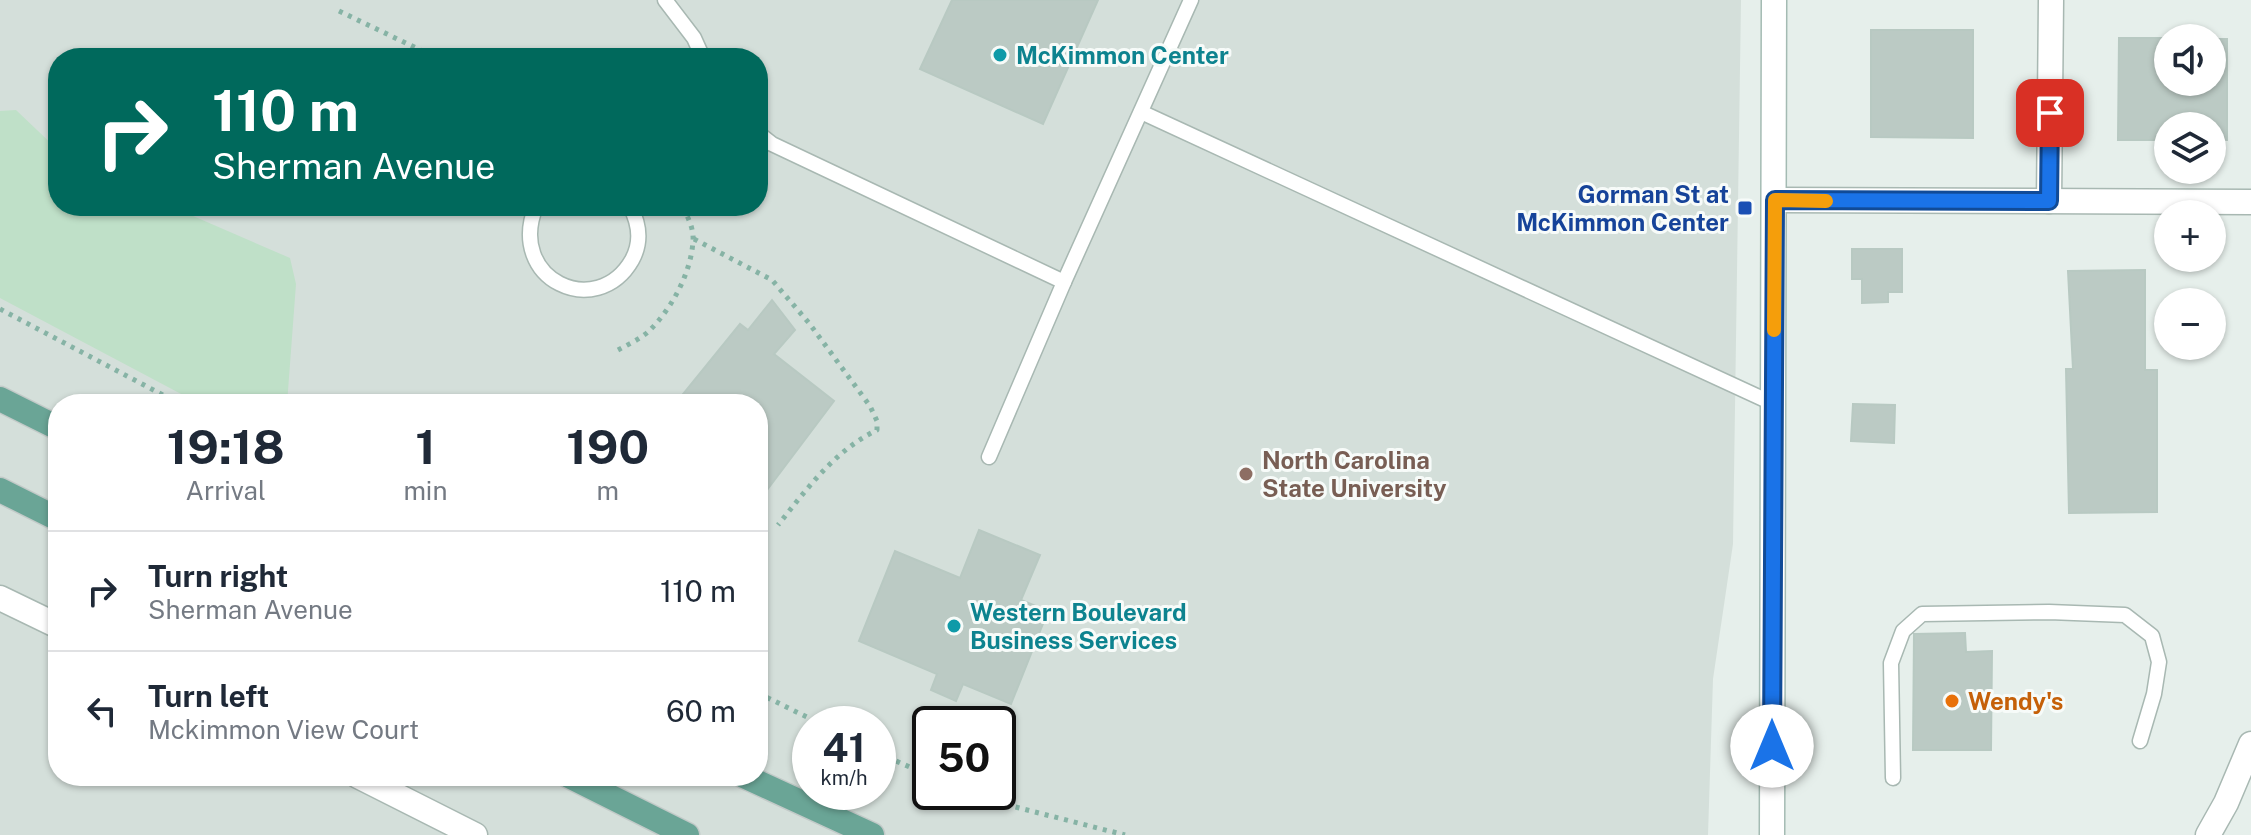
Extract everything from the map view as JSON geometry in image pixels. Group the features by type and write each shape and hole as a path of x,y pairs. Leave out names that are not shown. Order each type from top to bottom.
{"main road":[{"path":"0,399 48,423"},
{"path":"0,490 48,514"},
{"path":"589,786 687,835"},
{"path":"766,786 872,835"}],"street":[{"path":"1772,835 1774,0"},
{"path":"2049,201 2051,0"},
{"path":"1775,200 2251,202"},
{"path":"0,598 48,621"},
{"path":"2208,835 2226,803 2251,744"},
{"path":"378,786 475,835"}],"lane":[{"path":"665,0 698,48"},
{"path":"989,457 1191,0"},
{"path":"1141,112 1774,404"},
{"path":"768,141 1064,282"},
{"path":"533,216 529,233 533,259 545,274 559,284 577,289 595,288 612,282 626,270 636,254 639,236 636,216"},
{"path":"1893,778 1891,663 1903,631 1922,614 2049,612 2125,615 2152,636 2159,662 2154,694 2140,741"}],"path":[{"path":"339,11 416,48"},
{"path":"618,350 648,333 677,293 689,265 694,239 688,216"},
{"path":"694,239 772,280 809,323 870,406 877,421 877,430 861,438 820,472 778,525"},
{"path":"0,309 161,394"},
{"path":"768,698 792,710"},
{"path":"1016,807 1125,835"}],"shaded area":[{"name":"North Carolina State University","path":"0,0 1741,0 1733,544 1713,679 1708,835 0,835"}],"green space":[{"path":"16,110 48,140 48,216 193,216 290,258 296,284 288,394 181,394 0,298 0,111"}],"building":[{"name":"McKimmon Center","path":"952,0 1098,0 1043,124 920,69"},
{"path":"1871,30 1973,30 1973,138 1871,137"},
{"path":"2119,38 2154,38 2154,96 2226,96 2227,39 2227,140 2226,112 2154,112 2154,140 2118,140"},
{"path":"1852,249 1902,249 1902,292 1888,292 1888,302 1862,303 1862,279 1852,279"},
{"path":"2145,270 2145,370 2157,370 2157,512 2069,513 2066,369 2073,369 2068,271"},
{"path":"772,300 795,330 774,354 834,401 768,489 768,394 683,394 740,324 748,330"},
{"path":"1853,404 1895,405 1894,443 1851,441"},
{"name":"Western Boulevard Business Services","path":"979,530 1040,555 1021,600 1048,611 1011,704 963,684 956,701 931,690 937,674 859,641 895,551 960,578"},
{"name":"Wendy's","path":"1965,633 1966,652 1992,651 1991,750 1913,750 1914,634"}],"slow traffic":[{"path":"1774,330 1775,200 1826,201"}],"place":[{"name":"McKimmon Center","path":"1000,55"},
{"name":"Gorman St at McKimmon Center","path":"1745,208"},
{"name":"North Carolina State University","path":"1246,474"},
{"name":"Western Boulevard Business Services","path":"954,626"},
{"name":"Wendy's","path":"1952,701"}],"route":[{"path":"1772,746 1775,200 2049,201 2050,113"}]}
